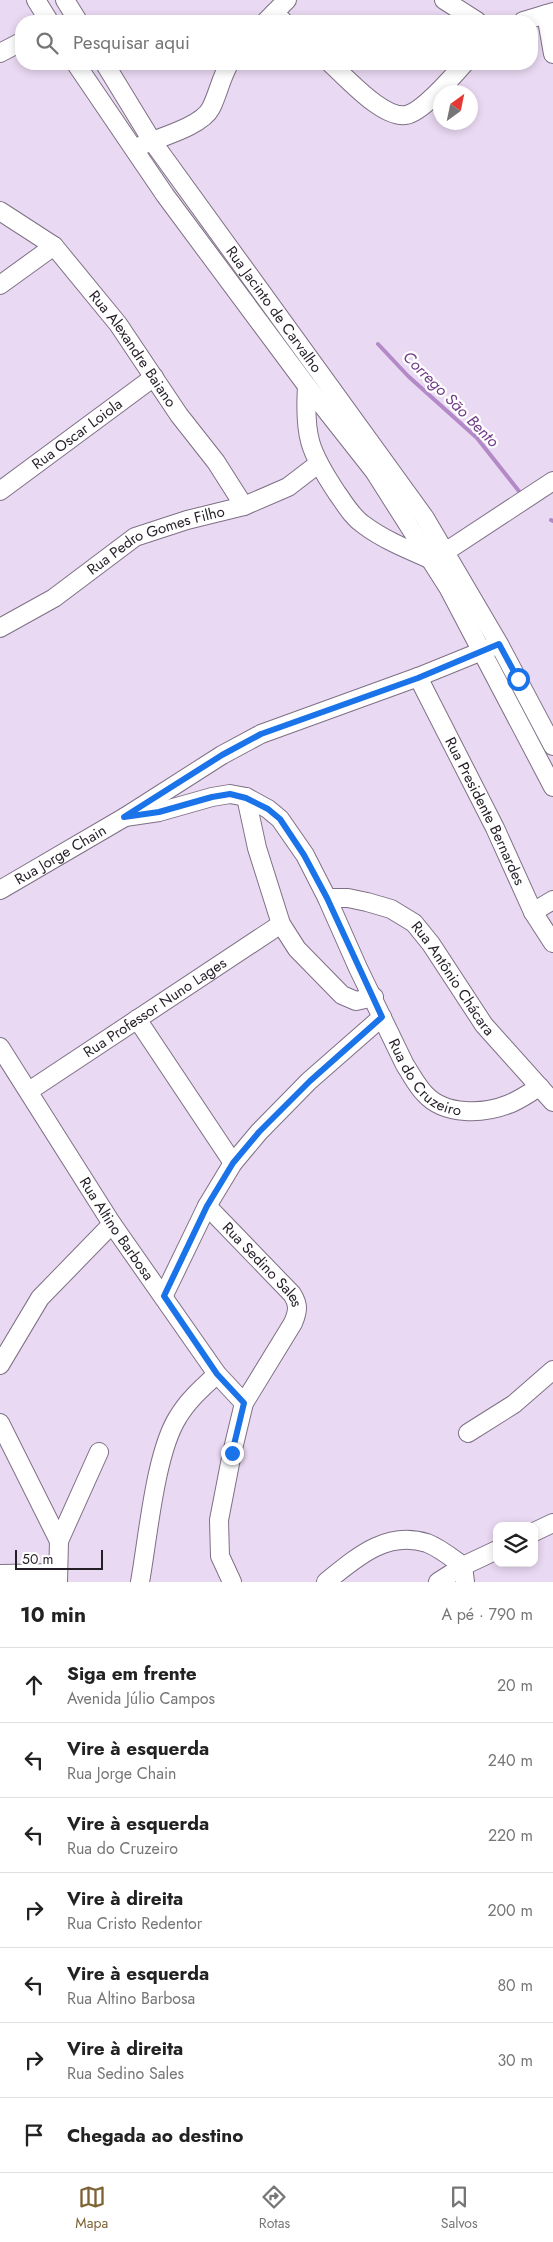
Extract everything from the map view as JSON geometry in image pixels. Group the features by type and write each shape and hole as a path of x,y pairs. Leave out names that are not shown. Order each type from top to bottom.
{"street":[{"path":"36,0 45,15"},
{"path":"66,0 75,15"},
{"path":"276,15 287,0"},
{"path":"444,0 468,15"},
{"path":"538,17 550,13 553,54"},
{"path":"0,53 15,45"},
{"path":"80,70 133,149 306,386 380,467 438,557 499,644 553,746"},
{"name":"Rua Jacinto de Carvalho","path":"108,70 152,141 380,467"},
{"path":"133,149 203,118 211,109 218,86 226,70"},
{"path":"338,70 378,106 394,115 407,115 422,106 458,70"},
{"name":"Rua Alexandre Baiano","path":"0,211 54,246 118,324 179,415 216,462 244,506"},
{"path":"0,285 54,246"},
{"path":"238,294 253,283"},
{"name":"Rua Oscar Loiola","path":"0,491 154,377"},
{"path":"306,386 305,413 308,439 318,464 351,513 363,525 379,535 438,557 482,651 553,787"},
{"name":"Rua Pedro Gomes Filho","path":"0,628 54,598 135,536 187,520 244,506 288,487 318,464"},
{"path":"438,557 553,481"},
{"name":"Rua Jorge Chain","path":"0,890 124,817 222,755 261,734 418,678 499,644"},
{"name":"Rua Presidente Bernardes","path":"418,678 495,828 533,912 553,943"},
{"path":"502,688 518,679"},
{"name":"Rua do Cruzeiro","path":"124,817 159,812 212,797 230,794 246,798 268,809 280,819 304,855 327,898 358,968 374,997 405,1064 425,1094 438,1103 456,1110 479,1111 509,1104 540,1087"},
{"path":"246,798 257,848 282,924 297,949 342,995 356,1000 374,997"},
{"name":"Rua Antônio Chácara","path":"327,898 348,898 367,902 391,910 414,923 431,944 484,1025 553,1102"},
{"path":"533,912 553,900"},
{"name":"Rua Professor Nuno Lages","path":"29,1091 282,924"},
{"path":"164,1296 207,1206 233,1163 259,1132 310,1081 382,1017"},
{"path":"137,1019 233,1163"},
{"name":"Rua Altino Barbosa","path":"0,1047 112,1224 217,1374 244,1403"},
{"name":"Rua Sedino Sales","path":"207,1206 298,1302 298,1312 293,1323 244,1403 232,1453 219,1520 220,1556 232,1582"},
{"path":"0,1365 40,1298 112,1224"},
{"path":"468,1433 514,1404 553,1370"},
{"path":"140,1582 156,1486 166,1446 177,1418 186,1404 217,1374"},
{"path":"0,1423 59,1541"},
{"path":"0,1574 58,1578 59,1541 98,1452"},
{"path":"538,1530 553,1523"},
{"path":"326,1582 358,1557 381,1543 399,1540 426,1543 464,1574"},
{"path":"438,1582 464,1574 493,1553"}],"waterway":[{"name":"Corrego São Bento","path":"378,344 408,376 477,438 522,495"}],"route":[{"path":"232,1453 244,1403 217,1374 164,1296 207,1206 233,1163 259,1132 310,1081 382,1017 327,898 304,855 280,819 268,809 246,798 230,794 212,797 159,812 124,817 222,755 261,734 418,678 499,644 518,679"}]}
